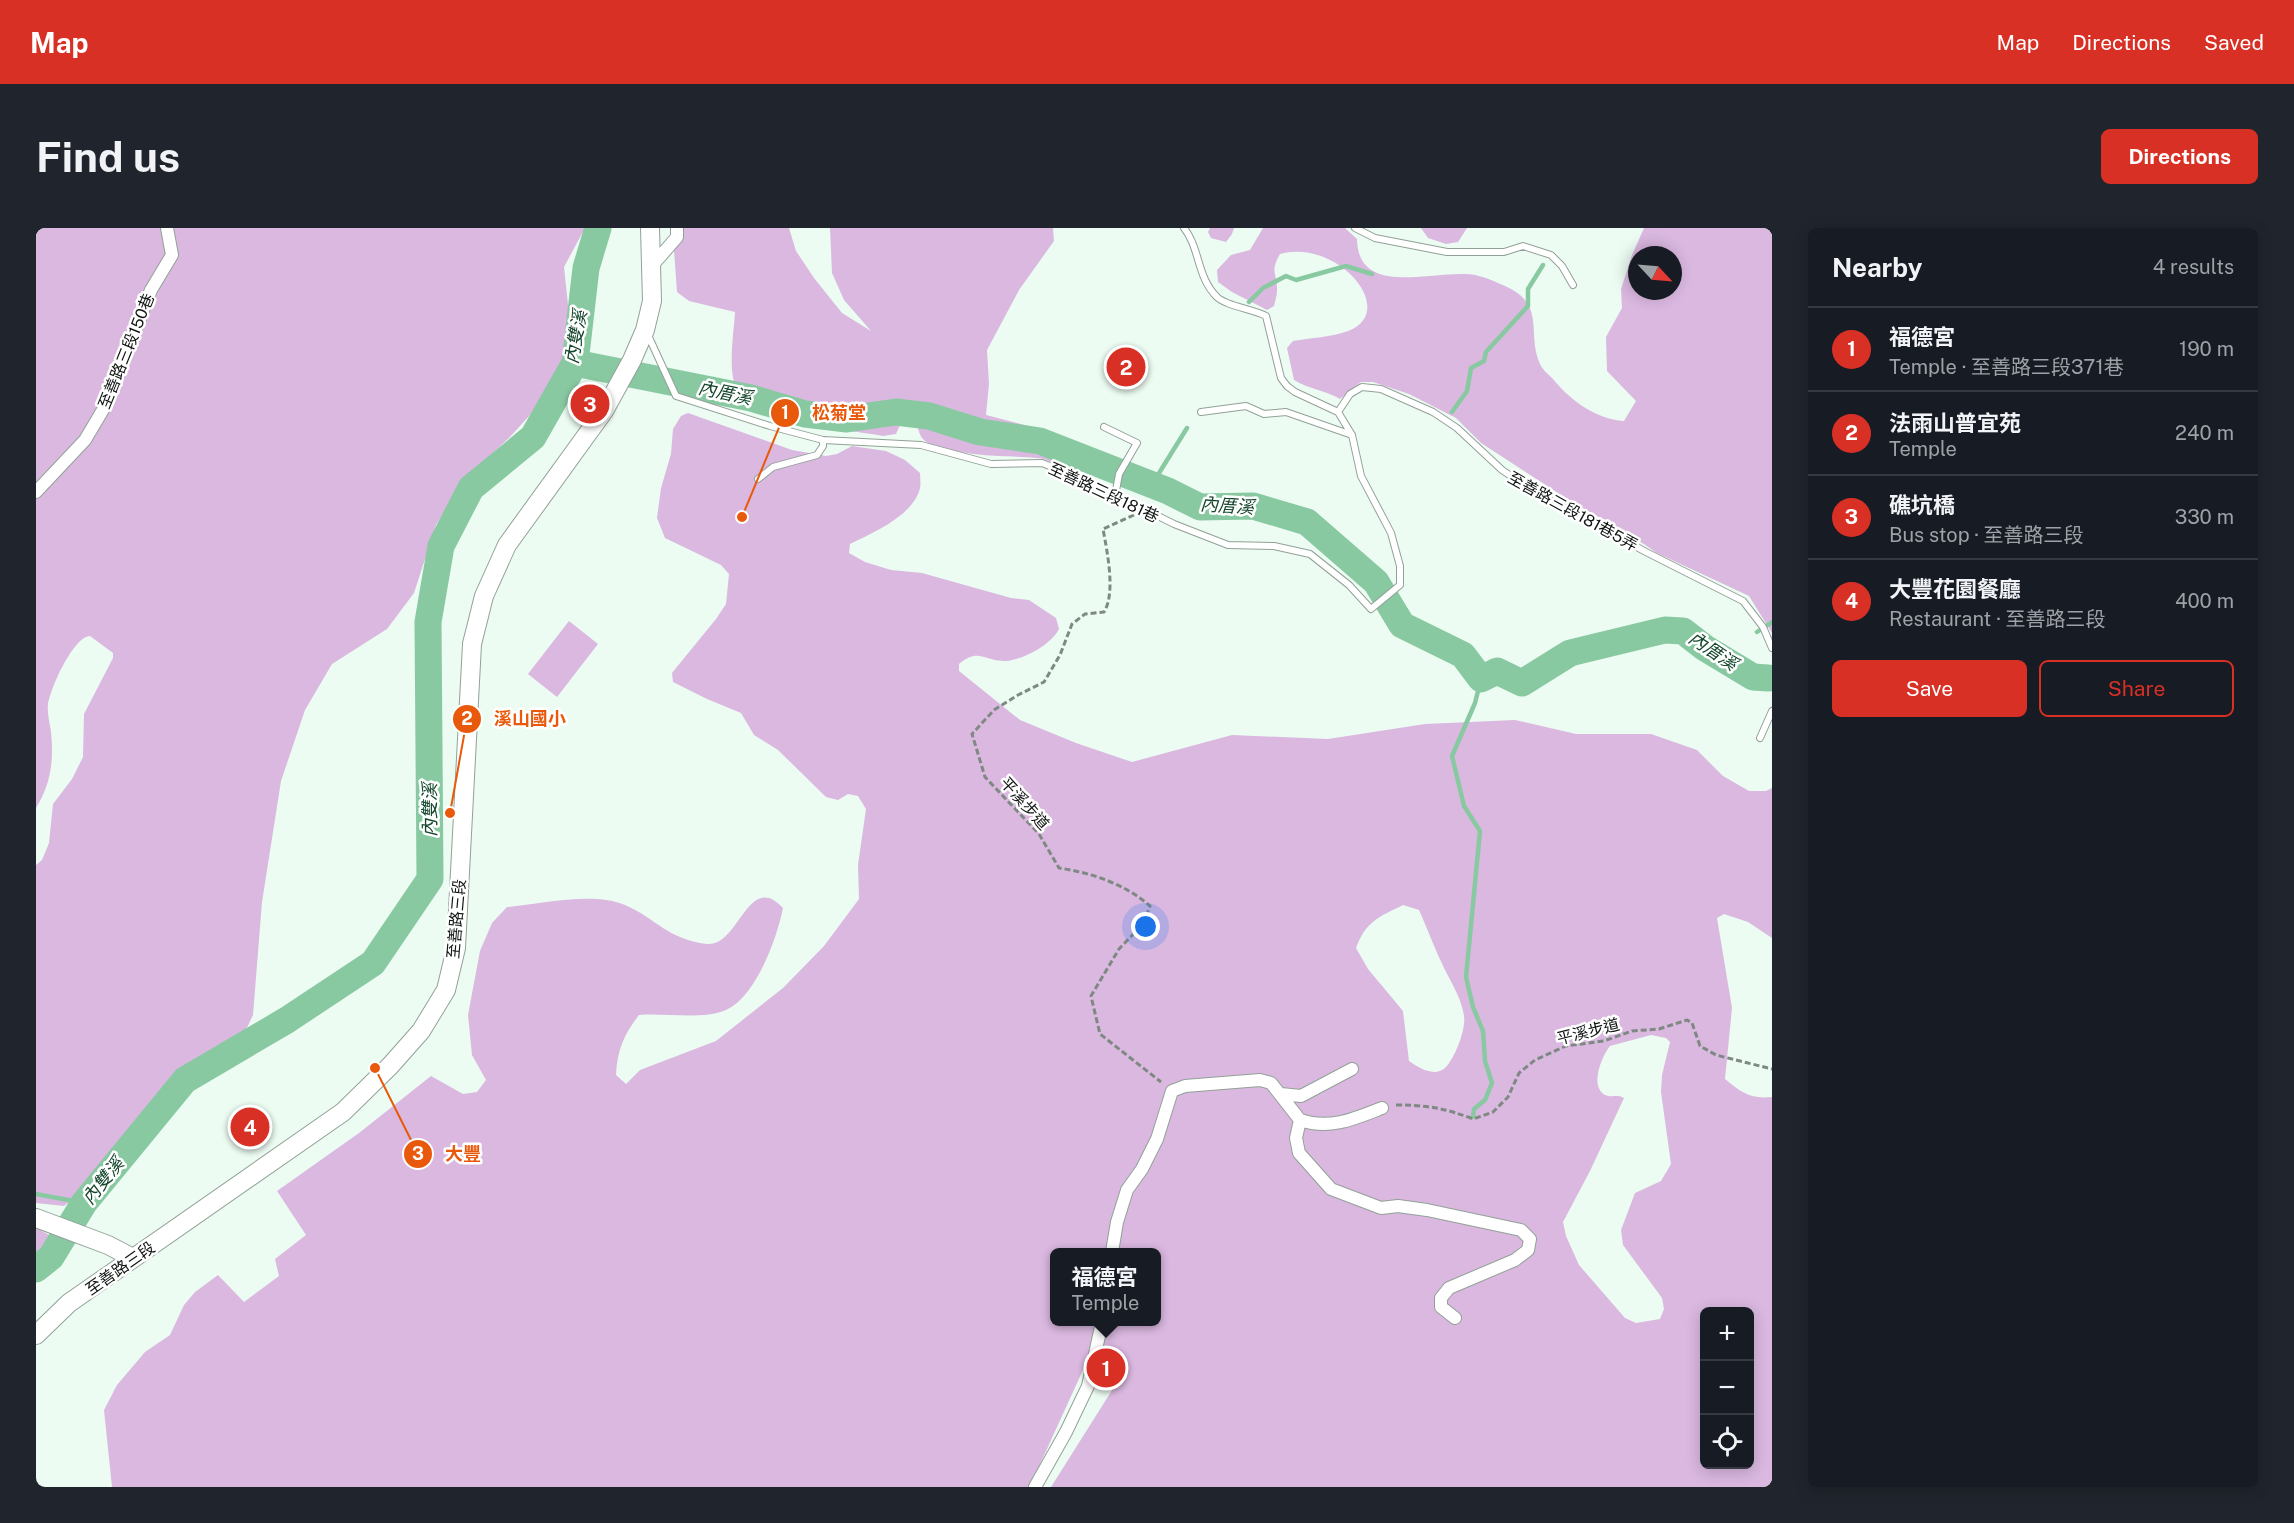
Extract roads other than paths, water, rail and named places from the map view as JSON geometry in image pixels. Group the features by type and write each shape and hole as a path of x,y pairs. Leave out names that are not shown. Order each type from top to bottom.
{"street":[{"name":"至善路三段150巷","path":"36,492 85,440 107,402 151,290 172,255 167,228"},
{"path":"645,330 652,301 650,228"},
{"path":"651,267 677,237 677,228"},
{"name":"至善路三段","path":"36,1335 69,1303 343,1112 422,1031 446,990 456,948 472,644 484,596 507,544 620,386 645,330"},
{"path":"1281,1094 1301,1096 1352,1069"},
{"path":"1114,1248 1117,1222 1127,1191 1142,1169 1157,1139 1172,1091 1185,1086 1260,1080 1271,1083 1300,1120 1312,1124 1338,1124 1382,1108"},
{"path":"1300,1120 1296,1138 1299,1153 1331,1189 1381,1208 1398,1206 1427,1210 1521,1230 1530,1239 1528,1250 1515,1260 1449,1288 1442,1298 1441,1307 1455,1318"},
{"path":"36,1218 108,1245 134,1258"},
{"path":"1035,1487 1066,1432 1088,1386 1101,1326"}],"lane":[{"path":"1184,228 1189,234 1201,274 1218,299 1256,310 1266,316 1281,378 1287,386 1338,412 1352,435"},
{"path":"1355,228 1376,238 1447,252 1504,252 1522,246 1551,255 1562,266 1573,285"},
{"name":"至善路三段181巷","path":"645,330 657,351 676,396 823,440 921,445 991,464 1042,463 1090,482 1174,524 1228,545 1274,546 1310,554 1349,585 1371,609 1400,585 1400,566 1391,533 1361,476 1352,435"},
{"name":"至善路三段181巷5弄","path":"1338,412 1350,394 1362,387 1381,389 1433,412 1457,428 1502,470 1532,490 1743,601 1763,627 1772,648"},
{"path":"1201,412 1246,406 1264,414 1286,412 1352,435"},
{"path":"1104,427 1137,443 1119,474 1115,496"},
{"path":"758,479 773,467 817,455 823,446 823,440"},
{"path":"1760,738 1772,711"}],"waterway":[{"name":"內雙溪","path":"36,1269 51,1257 84,1203 185,1080 287,1020 373,963 430,879 428,622 441,546 471,488 533,437 575,363 586,268 598,228"},
{"path":"1452,412 1467,391 1471,368 1484,361 1486,352 1528,306 1528,289 1543,265"},
{"path":"1249,302 1263,288 1286,276 1296,280 1346,266 1372,274"},
{"name":"內厝溪","path":"575,363 751,398 805,414 847,419 896,412 929,416 980,432 1040,441 1168,491 1200,507 1253,506 1307,522 1376,582 1402,625 1463,655 1481,679 1497,671 1522,683 1570,653 1665,630 1683,631 1705,648 1753,677 1768,678"},
{"path":"1151,486 1187,428"},
{"path":"1757,632 1772,622"},
{"path":"1473,1117 1474,1109 1485,1100 1492,1083 1485,1061 1483,1031 1473,1007 1466,977 1480,831 1464,806 1452,756 1475,703 1481,679"},
{"path":"36,1194 84,1203"}],"place":[{"name":"法雨山普宜苑","path":"1126,367"},
{"name":"礁坑橋","path":"590,404"},
{"name":"松菊堂","path":"742,517"},
{"name":"溪山國小","path":"450,813"},
{"name":"大豐","path":"375,1068"},
{"name":"大豐花園餐廳","path":"250,1127"},
{"name":"福德宮","path":"1106,1368"}]}
